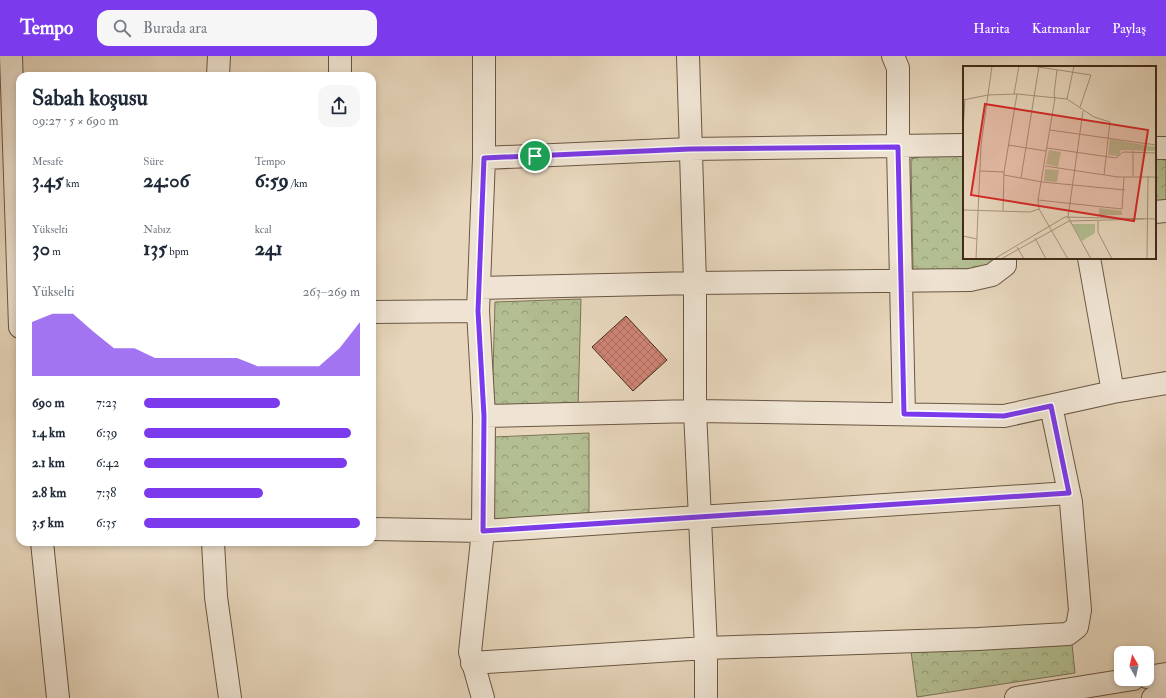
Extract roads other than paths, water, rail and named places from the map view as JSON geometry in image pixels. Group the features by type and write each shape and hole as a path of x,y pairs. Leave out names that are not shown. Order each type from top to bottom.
{"street":[{"path":"11,56 16,207"},
{"path":"218,72 219,56"},
{"path":"340,56 340,72"},
{"path":"484,56 484,158 478,311 484,416 483,531 470,652 472,663 484,698"},
{"path":"688,56 695,283 695,411 706,648 706,698"},
{"path":"893,56 898,68 898,147 904,414"},
{"path":"484,158 690,149 963,145"},
{"path":"1156,212 1166,211"},
{"path":"479,288 695,283 901,282 978,279 992,275 1005,265 1005,259"},
{"path":"1089,259 1113,392"},
{"path":"376,312 478,311"},
{"path":"484,416 695,411 1004,416 1113,392 1166,383"},
{"path":"472,663 706,648 970,640 1068,634 1077,627 1080,610 1069,493 1051,406"},
{"path":"376,529 483,531 1069,493"},
{"path":"42,546 58,698"},
{"path":"213,546 216,597 230,698"},
{"path":"1154,676 1166,674"},
{"path":"1016,698 1114,682"},
{"path":"1153,698 1166,696"}]}
